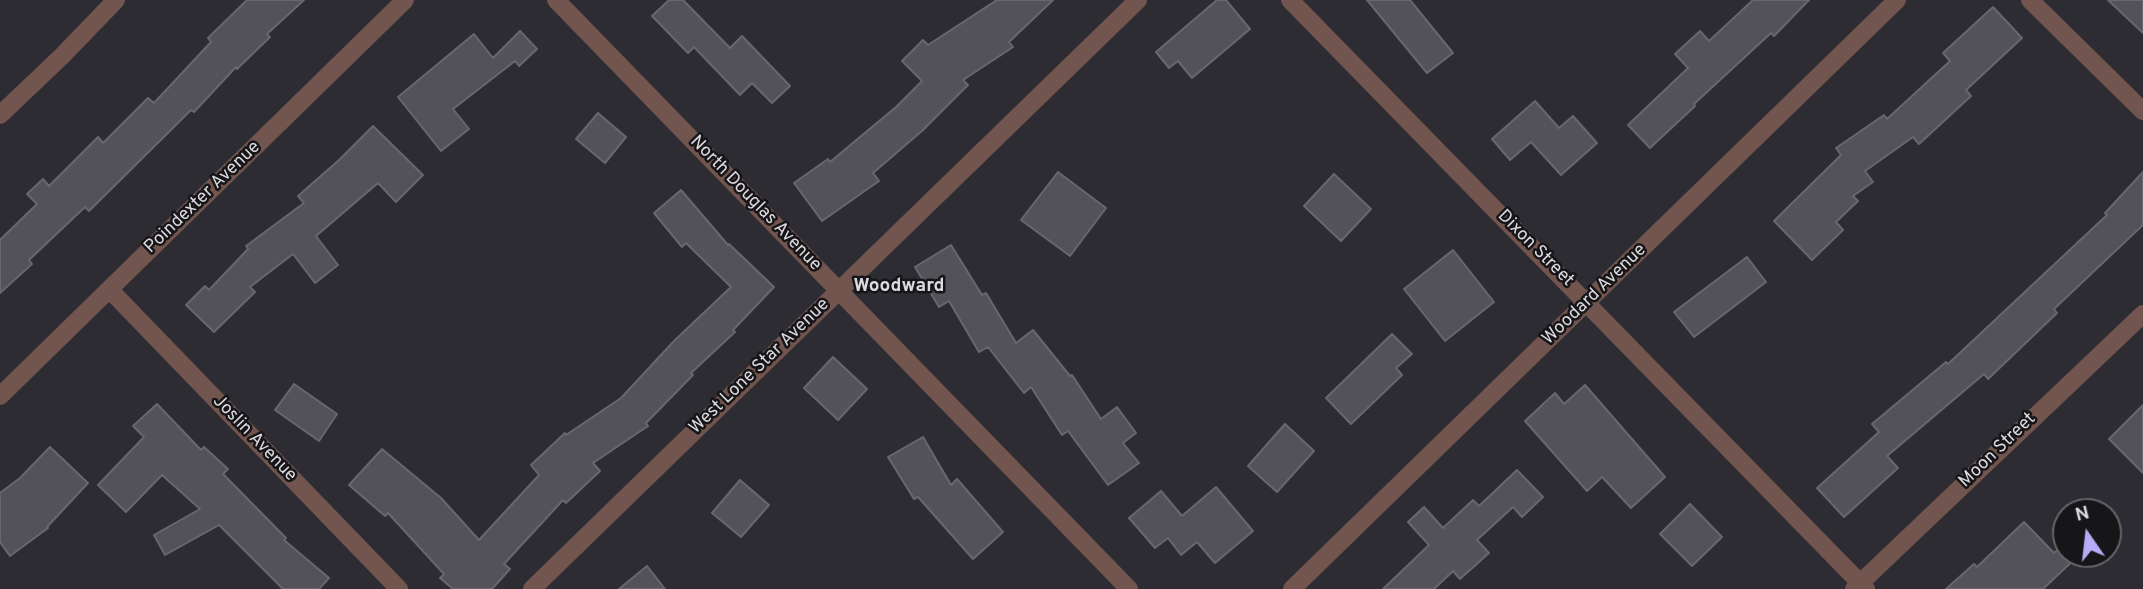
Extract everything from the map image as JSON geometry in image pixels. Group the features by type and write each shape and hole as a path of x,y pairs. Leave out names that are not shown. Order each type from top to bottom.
{"street":[{"path":"0,115 116,0"},
{"name":"Poindexter Avenue","path":"0,396 405,0"},
{"name":"North Douglas Avenue","path":"556,0 1129,589"},
{"name":"West Lone Star Avenue","path":"533,589 1138,0"},
{"name":"Dixon Street","path":"1290,0 1588,302 1860,587"},
{"name":"Woodard Avenue","path":"1292,589 1898,0"},
{"path":"2030,0 2143,111"},
{"name":"Joslin Avenue","path":"110,290 399,589"},
{"name":"Moon Street","path":"1860,587 2143,314"}],"building":[{"path":"247,0 304,0 267,34 270,37 237,69 236,67 194,112 191,110 89,211 85,207 29,260 32,264 0,293 0,240 37,204 27,194 43,179 49,186 98,137 103,143 148,98 154,103 211,42 208,38"},
{"path":"669,0 683,0 730,48 742,36 790,86 772,103 752,83 740,95 694,47 688,53 652,16"},
{"path":"997,0 1053,0 1009,42 1013,47 963,80 968,85 923,130 873,173 879,181 822,221 794,183 828,159 830,162 896,107 922,81 902,61 923,40 928,45"},
{"path":"1217,0 1226,0 1250,29 1192,78 1178,61 1169,68 1156,52"},
{"path":"1367,0 1410,0 1453,53 1427,73"},
{"path":"1753,0 1809,0 1774,36 1771,33 1650,148 1628,125 1688,68 1675,54 1700,31 1709,41"},
{"path":"2108,0 2143,0 2143,33"},
{"path":"1993,7 2022,38 1966,90 1971,96 1919,144 1913,137 1865,171 1873,182 1853,196 1858,201 1836,222 1843,230 1812,260 1774,221 1841,155 1836,148 1884,115 1887,119 1950,61 1943,53"},
{"path":"520,31 537,49 519,66 515,61 453,109 469,129 441,151 398,97 474,34 493,58"},
{"path":"1535,101 1559,128 1573,116 1597,143 1561,175 1531,142 1510,160 1492,139"},
{"path":"598,113 626,137 605,163 576,139"},
{"path":"373,126 423,175 396,202 378,183 316,236 338,265 315,283 293,254 250,287 255,292 214,332 186,305 205,286 209,290 248,249 246,246 304,203 298,196"},
{"path":"1058,172 1106,208 1070,256 1021,220"},
{"path":"2143,172 2143,225 2054,309 2057,313 1988,379 1984,374 1887,456 1898,468 1844,517 1817,488 1879,432 1872,424 1946,362 1948,364 2107,215 2105,213"},
{"path":"1334,174 1371,209 1341,241 1304,206"},
{"path":"681,190 728,245 774,287 733,330 735,332 691,373 693,375 646,423 648,426 593,463 600,471 566,503 563,500 504,564 510,569 492,589 453,589 440,578 444,574 388,513 385,516 349,485 382,449 441,498 479,540 539,475 531,465 565,433 566,435 621,398 674,341 731,287 686,243 682,247 654,213"},
{"path":"951,245 982,295 986,293 1016,343 1033,330 1070,376 1072,375 1101,419 1117,407 1136,433 1123,443 1139,463 1108,485 1068,431 1062,435 1031,387 1024,393 988,347 979,352 949,301 939,307 915,267"},
{"path":"1453,250 1494,302 1445,341 1404,289"},
{"path":"1747,257 1766,282 1694,337 1674,312"},
{"path":"1392,334 1412,354 1396,368 1402,375 1351,424 1326,398"},
{"path":"833,357 867,389 838,420 804,388"},
{"path":"294,384 337,414 319,441 275,410"},
{"path":"1585,385 1665,477 1631,508 1602,477 1587,491 1525,421 1555,393 1564,404"},
{"path":"157,404 201,450 204,447 228,469 223,474 286,538 284,540 329,578 319,589 283,589 219,525 165,555 154,535 200,509 162,475 126,512 98,485 144,437 133,426"},
{"path":"2143,405 2143,473 2109,439"},
{"path":"1285,424 1314,451 1277,492 1248,466"},
{"path":"923,437 951,485 957,479 1003,532 973,559 918,497 914,499 888,457"},
{"path":"50,447 88,483 48,528 10,556 0,542 0,493 20,478"},
{"path":"1517,470 1543,497 1522,517 1513,507 1477,540 1489,553 1460,579 1453,571 1434,589 1383,589 1429,545 1408,522 1424,507 1443,528 1473,500 1479,506"},
{"path":"740,480 769,505 741,537 712,513"},
{"path":"1216,487 1253,531 1215,563 1197,542 1181,555 1168,538 1155,548 1129,518 1161,491 1182,516"},
{"path":"1690,504 1722,537 1692,566 1660,534"},
{"path":"2024,522 2052,551 2052,568 2065,568 2043,589 1946,589 1974,564 1977,567"},
{"path":"647,566 665,589 619,589"}],"district":[{"name":"Woodward","path":"899,287"}]}
